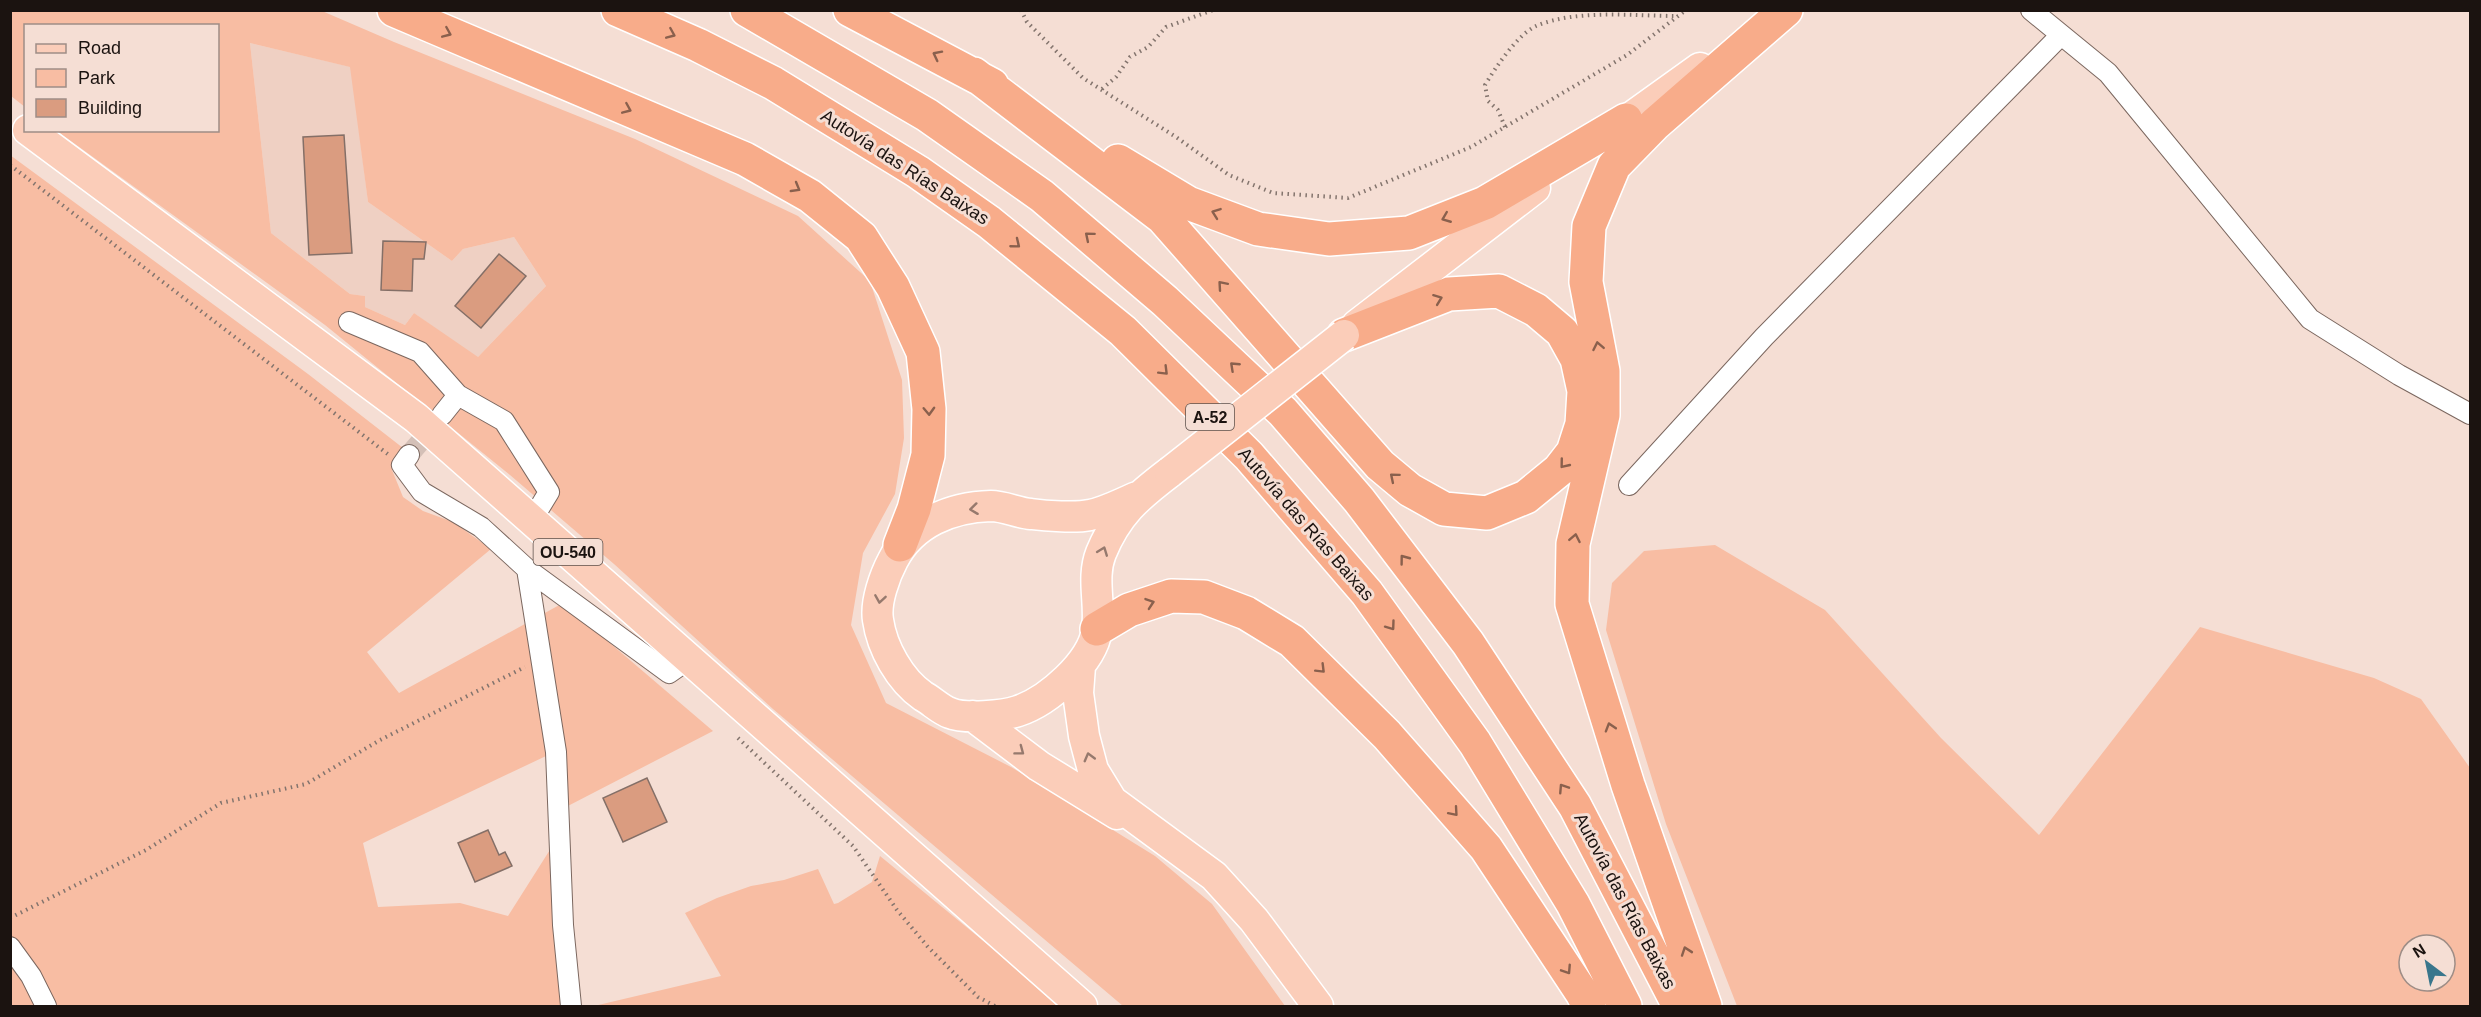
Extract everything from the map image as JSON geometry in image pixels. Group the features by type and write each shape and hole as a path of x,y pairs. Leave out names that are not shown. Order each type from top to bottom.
{"highway":[{"path":"394,10 745,159 810,196 861,237 893,287 923,352 929,408 928,455 914,508 900,545"},
{"name":"Autovía das Rías Baixas","path":"618,10 698,45 773,83 918,172 989,222 1123,331 1249,456 1367,593 1475,742 1573,904 1625,1006"},
{"name":"Autovía das Rías Baixas","path":"747,10 927,115 1042,196 1164,301 1283,412 1359,500 1468,643 1575,807 1679,1006"},
{"path":"850,10 974,75 1188,203 1258,229 1329,239 1408,233 1485,203 1626,120"},
{"path":"1705,1006 1628,785 1572,604 1573,544 1603,415 1603,371 1586,282 1589,226 1614,166 1655,124 1786,10"},
{"path":"974,75 1163,218 1380,465 1410,490 1444,509 1487,513 1526,497 1559,470 1573,452 1582,424 1584,391 1577,359 1562,332 1536,310 1499,291 1449,294 1344,335"},
{"path":"1097,629 1129,610 1171,596 1204,597 1246,613 1292,641 1387,735 1486,848 1582,993 1588,1006"}],"main road":[{"path":"1137,497 1089,515 1031,514 993,506 958,510 928,520 900,545 884,578 877,619 889,657 913,689 950,714 973,716 1017,711 1053,691 1080,666 1092,647 1097,629 1096,578 1100,556 1113,527 1137,497 1470,236 1626,120 1781,10"},
{"name":"OU-540","path":"10,117 24,127"},
{"name":"OU-540","path":"31,132 416,418 1082,1006"},
{"path":"1080,666 1078,693 1084,736 1093,770 1112,801 1214,876 1254,920 1318,1006"},
{"path":"973,716 1039,766 1109,810 1152,832"}],"street":[{"path":"2031,10 2108,73 2310,319 2399,375 2470,414"},
{"path":"1629,485 1764,337 2061,35"},
{"path":"349,322 420,352 458,395 504,421 549,492 532,520"},
{"path":"442,415 458,395"},
{"path":"405,460 422,492 481,527 527,569 669,673 689,659"},
{"path":"527,569 556,752 563,925 571,1006"},
{"path":"10,947 31,976 46,1006"}],"path":[{"path":"1021,10 1027,22 1083,78 1176,137 1228,175 1273,194 1348,198 1471,147 1626,55 1686,10"},
{"path":"1102,89 1116,77 1130,57 1148,47 1166,27 1213,10"},
{"path":"1505,127 1498,110 1488,101 1485,85 1501,58 1534,27 1569,17 1678,16"},
{"path":"10,165 405,460"},
{"path":"10,918 146,850 221,803 306,784 380,740 540,660"},
{"path":"730,731 853,846 897,910 928,947 978,997 995,1006"}],"shaded area":[{"path":"250,43 351,67 368,202 452,261 463,249 514,237 546,286 477,358 414,313 405,325 365,307 365,296 350,294 271,233"}],"green space":[{"path":"11,11 322,11 635,139 798,216 870,281 902,380 904,438 895,494 863,553 851,625 886,703 1011,767 1155,856 1212,904 1285,1006 1123,1006 773,709 614,564 510,475 325,325 58,132 219,132 219,24 24,24 24,106 11,96","holes":["250,43 350,67 368,202 452,261 463,249 514,237 546,286 478,357 414,313 405,325 365,307 365,296 350,294 271,233"]},
{"path":"10,155 308,374 403,448 392,470 403,497 423,511 453,522 491,549 367,652 399,693 563,603 713,731 564,808 550,806 546,756 363,843 378,907 460,903 508,916 553,845 578,1006 11,1006"},
{"path":"1715,545 1825,610 1941,738 2039,835 2200,627 2374,678 2421,699 2470,768 2470,1006 1737,1006 1666,824 1606,630 1612,583 1644,551"},
{"path":"880,856 998,953 1057,1006 594,1006 721,976 685,913 751,886 784,880 818,869 834,904 838,903 872,882"}],"building":[{"path":"344,135 352,253 309,255 303,137"},
{"path":"383,241 426,242 424,259 413,259 412,291 381,290"},
{"path":"499,254 526,276 481,328 455,306"},
{"path":"647,778 667,822 623,842 603,798"},
{"path":"488,830 499,855 505,852 512,866 475,882 458,843"}],"tunnel":[{"path":"409,455 437,422"}]}
